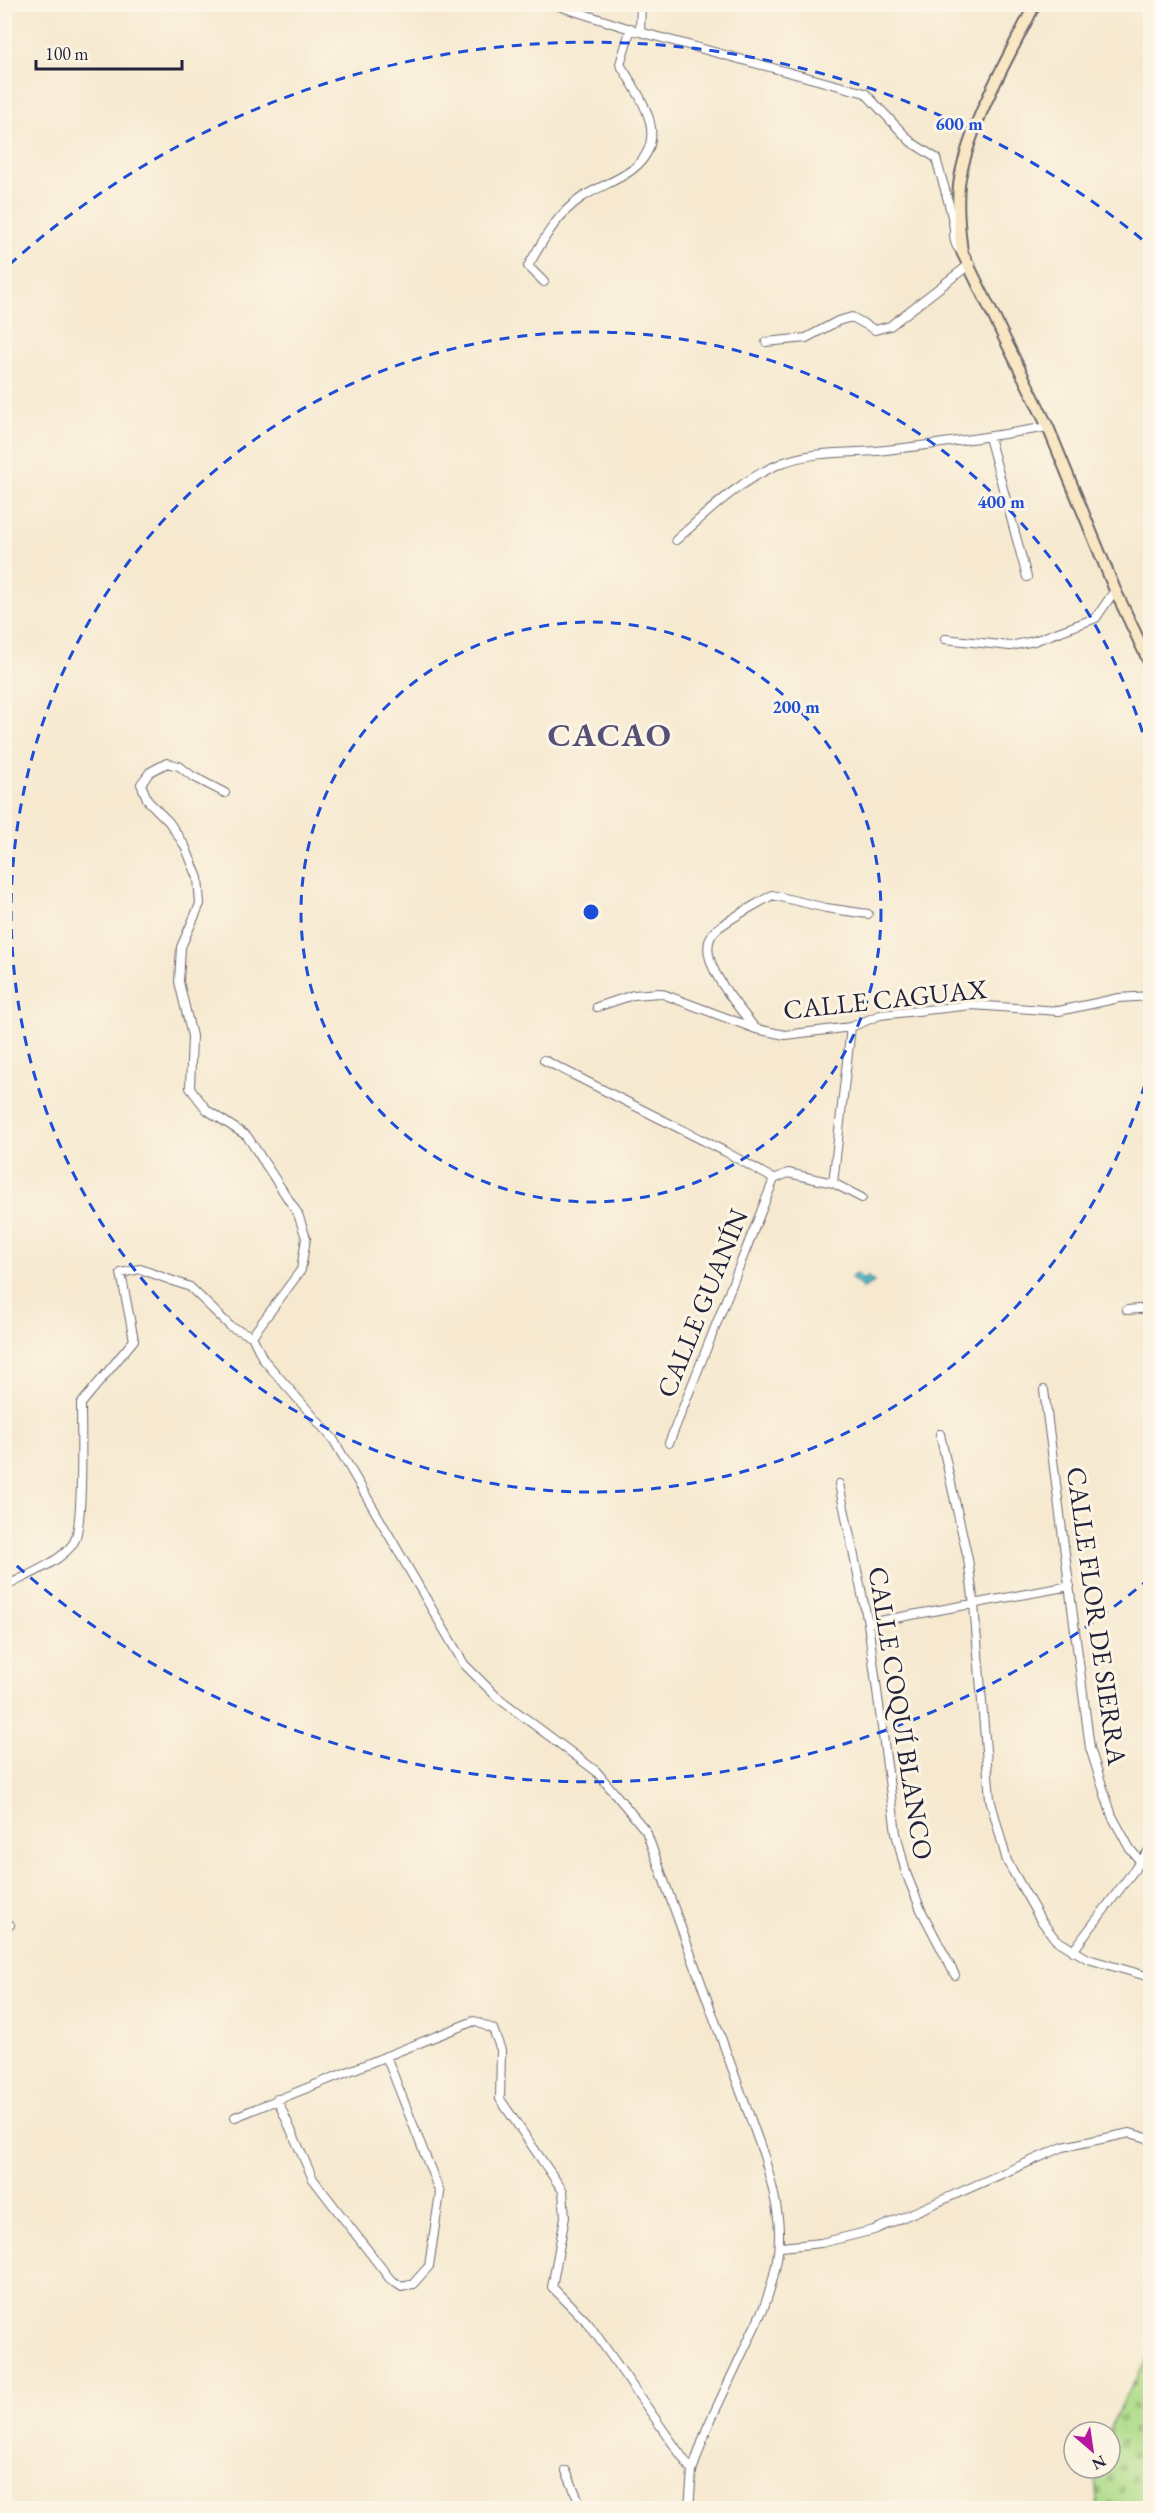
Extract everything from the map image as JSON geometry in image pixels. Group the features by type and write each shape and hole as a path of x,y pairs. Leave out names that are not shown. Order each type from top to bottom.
{"street":[{"path":"552,4 640,32 865,93 911,142 936,158 952,214 957,248 970,264 1048,427 1115,590 1150,664"},
{"path":"640,32 641,4"},
{"path":"962,252 960,181 966,156 990,95 1035,4"},
{"path":"544,282 528,266 557,218 580,198 634,168 652,144 650,114 620,64 631,28"},
{"path":"766,342 806,338 838,321 852,317 875,330 890,326 970,264"},
{"path":"676,540 720,501 750,480 783,462 822,455 883,451 989,437 1048,427"},
{"path":"989,437 1027,577"},
{"path":"945,639 1010,646 1034,641 1096,618 1115,590"},
{"path":"225,794 179,766 167,763 150,772 141,784 148,801 169,822 185,846 198,878 200,904 181,947 179,982 192,1036 190,1088 207,1110 247,1136 298,1214 306,1238 301,1270 252,1336"},
{"path":"756,1029 710,965 707,945 715,931 772,895 826,908 868,914"},
{"name":"CALLE CAGUAX","path":"597,1008 633,995 660,993 756,1029 785,1035 851,1027 880,1015 972,1005 1059,1011 1119,999 1150,996"},
{"path":"832,1183 851,1027"},
{"path":"544,1060 724,1151 774,1179 788,1173 832,1183 862,1198"},
{"name":"CALLE GUANÍN","path":"669,1443 774,1179"},
{"path":"4,1587 61,1557 74,1541 78,1523 81,1404 134,1340 121,1273 140,1269 190,1287 231,1327 252,1336 263,1359 333,1439 464,1664 497,1697 596,1771 646,1832 764,2156 778,2206 781,2247 772,2288 707,2428 692,2471 688,2508"},
{"path":"1127,1310 1150,1308"},
{"name":"CALLE FLOR DE SIERRA","path":"1044,1390 1089,1748 1112,1816 1130,1849 1150,1869"},
{"path":"940,1434 968,1559 990,1799 1007,1861 1040,1919 1055,1939 1089,1959 1150,1977"},
{"name":"CALLE COQUÍ BLANCO","path":"839,1484 868,1623 896,1833 910,1882 955,1975"},
{"path":"868,1623 1070,1586"},
{"path":"1073,1951 1150,1849"},
{"path":"235,2117 474,2021 493,2029 501,2050 500,2099 563,2191 565,2217 552,2287 588,2323 692,2471"},
{"path":"277,2099 312,2179 390,2279 402,2287 413,2284 429,2266 440,2193 386,2056"},
{"path":"781,2247 821,2243 874,2230 1063,2147 1130,2133 1147,2138 1150,2142"},
{"path":"566,2471 582,2508"}],"green space":[{"path":"1150,2353 1150,2508 1098,2508 1095,2480 1122,2480 1122,2420 1114,2420"}],"water":[{"path":"856,1273 863,1280 868,1277 874,1282 863,1288 851,1278"}],"district":[{"name":"CACAO","path":"610,734"}]}
